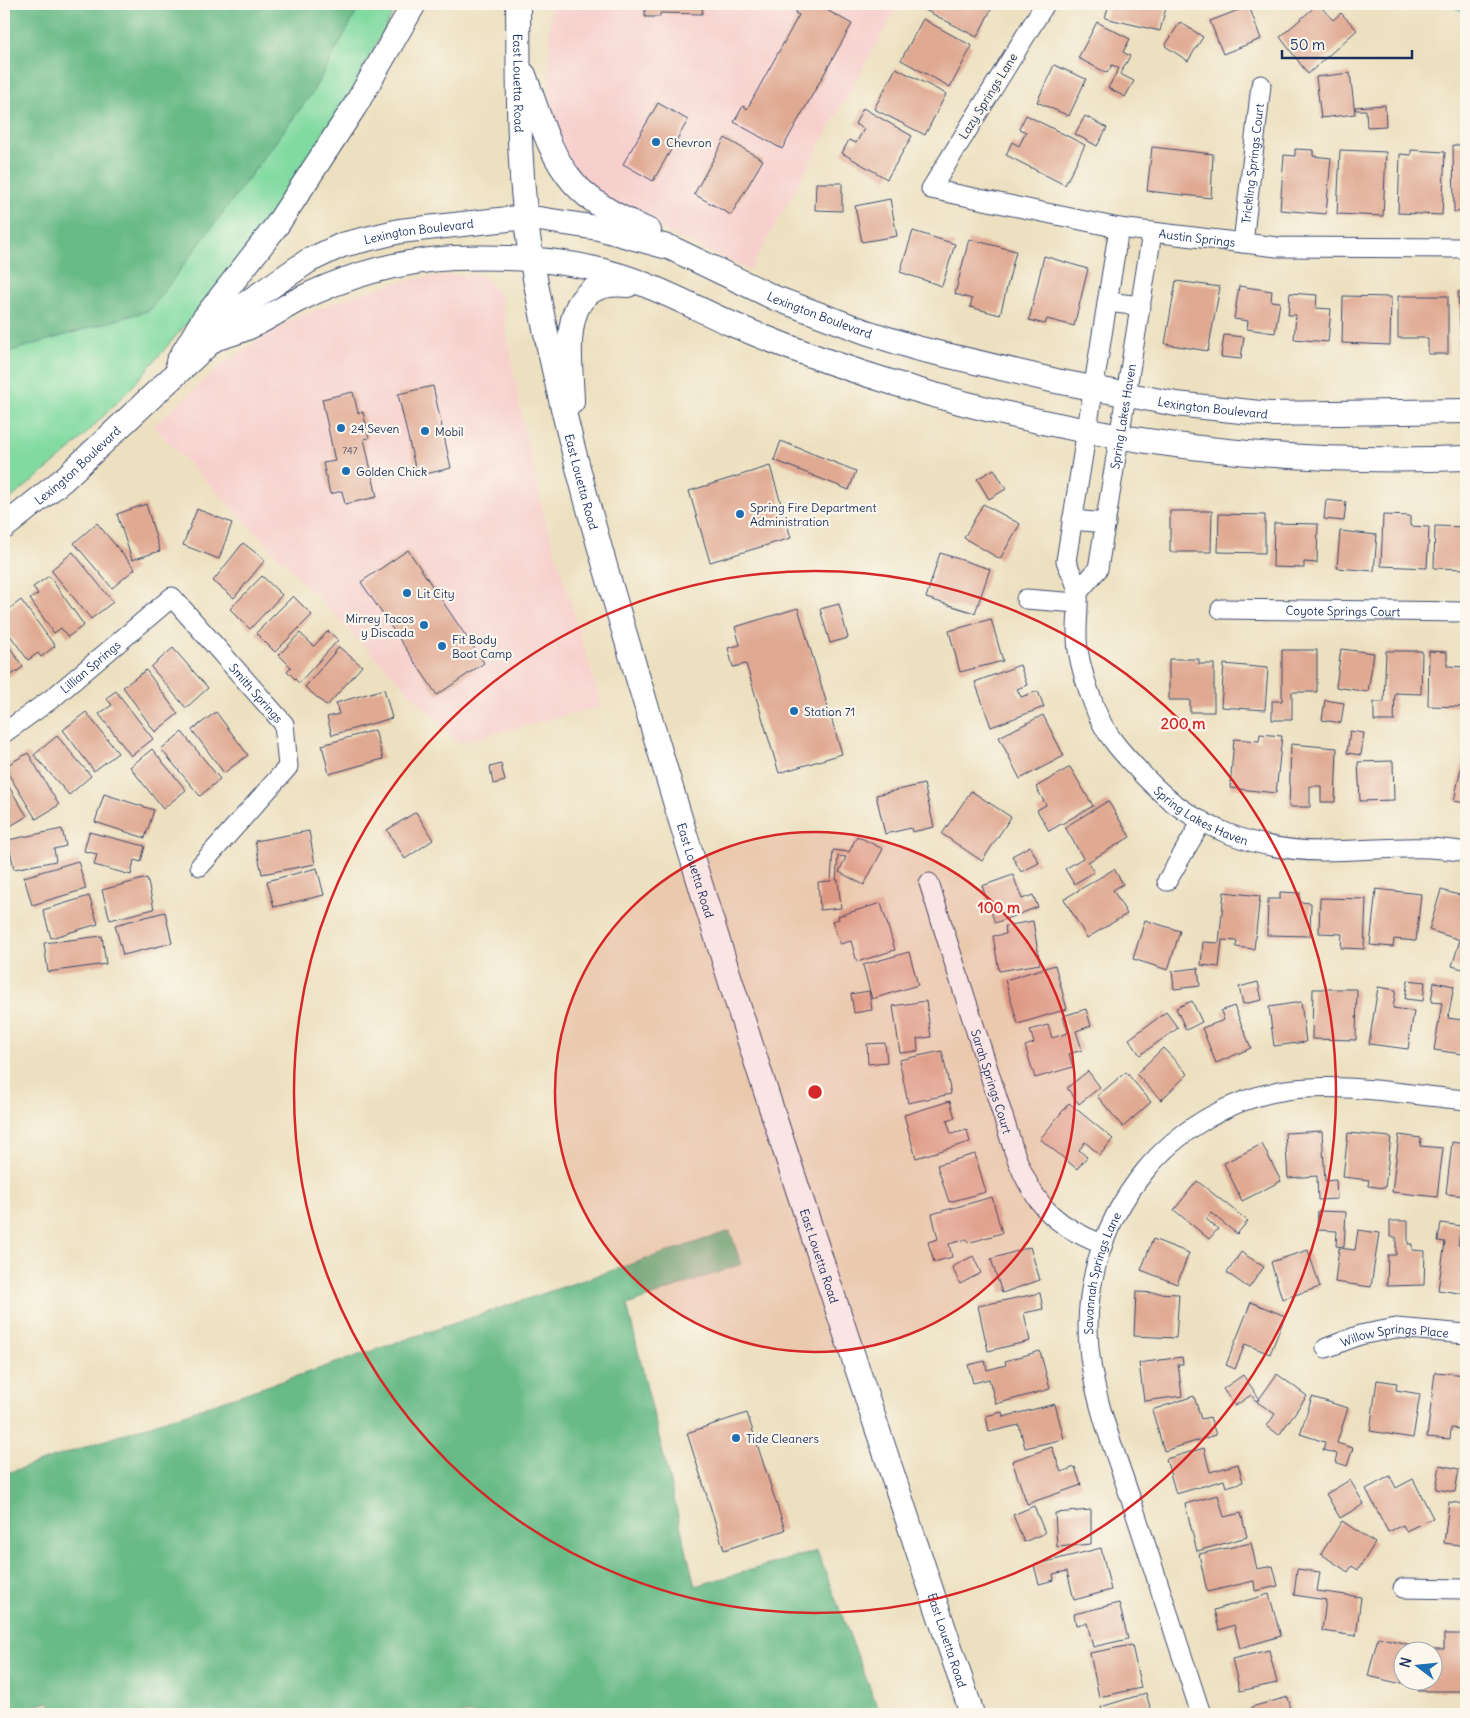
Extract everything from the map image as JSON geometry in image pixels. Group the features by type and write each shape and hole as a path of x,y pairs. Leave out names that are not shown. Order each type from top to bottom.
{"main road":[{"path":"164,385 203,320 282,217 355,106 414,4"},
{"name":"East Louetta Road","path":"518,4 520,140 526,217 532,260 555,375 573,447 604,563 709,915 972,1714"},
{"path":"518,62 551,146 575,184 603,207 654,234 671,248"},
{"name":"Lexington Boulevard","path":"4,527 63,480 214,339 238,309 308,261 342,245 400,232 526,217 598,228 671,248 775,298 866,332 916,348 1056,381 1176,404 1270,414 1466,411"},
{"name":"Lexington Boulevard","path":"214,339 250,327 298,300 375,270 416,262 451,258 532,260 620,275 654,288 758,335 844,367 953,400 1086,431 1181,447 1283,457 1375,460 1466,458"},
{"path":"573,447 571,329 578,304 584,296 600,286 610,284 654,288"}],"street":[{"name":"Lazy Springs Lane","path":"931,189 1046,4"},
{"name":"Trickling Springs Court","path":"1243,243 1261,85"},
{"name":"Austin Springs","path":"931,189 1119,228 1277,247 1466,248"},
{"name":"Spring Lakes Haven","path":"1119,228 1066,561 1077,598 1078,652 1095,708 1105,729 1116,745 1164,797 1226,834 1251,842 1291,850 1324,851 1413,847 1466,852"},
{"name":"Spring Lakes Haven","path":"1077,598 1098,569 1152,233"},
{"path":"1107,302 1141,306"},
{"path":"1072,520 1106,523"},
{"name":"Lillian Springs","path":"4,733 54,697 172,597"},
{"name":"Smith Springs","path":"172,597 284,724 288,767 200,866"},
{"path":"1026,599 1077,598"},
{"name":"Coyote Springs Court","path":"1221,609 1466,612"},
{"path":"1168,881 1202,821"},
{"name":"Sarah Springs Court","path":"929,883 1011,1142 1026,1181 1038,1200 1060,1223 1102,1244"},
{"name":"Savannah Springs Lane","path":"1200,1714 1092,1371 1088,1307 1093,1277 1102,1244 1124,1199 1151,1163 1192,1127 1222,1111 1266,1095 1302,1089 1345,1089 1466,1100"},
{"name":"Willow Springs Place","path":"1326,1348 1360,1335 1396,1328 1466,1334"},
{"path":"1403,1588 1466,1589"}],"shaded area":[{"path":"550,4 899,4 750,270 680,239 599,194 578,176 559,146 549,94"},
{"path":"470,274 484,277 500,294 522,418 544,515 602,706 458,743 153,426 221,365 280,326 309,312 400,282 427,277"}],"green space":[{"path":"4,4 361,4 312,93 150,310 4,353"},
{"path":"361,4 398,4 312,164 208,299 132,387 68,452 4,504 4,445 12,438 4,432 4,353 150,310 312,93"},
{"path":"730,1231 741,1264 627,1305 695,1586 817,1551 880,1714 53,1714 50,1702 4,1714 4,1474"}],"building":[{"path":"645,4 703,4 702,14 660,13 660,17 645,17"},
{"path":"800,4 816,4 852,24 782,149 734,122 743,106 747,109 799,15 795,13"},
{"path":"928,4 994,4 977,37 925,10"},
{"path":"1109,4 1167,4 1160,31 1105,18"},
{"path":"1318,4 1333,20 1341,13 1357,30 1308,74 1280,37"},
{"path":"1249,6 1261,39 1223,54 1210,21"},
{"path":"923,19 972,46 950,87 901,60"},
{"path":"1097,22 1130,39 1123,52 1130,56 1120,74 1134,81 1125,97 1108,88 1119,68 1112,65 1107,73 1078,58"},
{"path":"1180,22 1203,37 1188,61 1165,46"},
{"path":"1054,65 1086,79 1069,116 1037,102"},
{"path":"896,68 946,94 925,135 874,109"},
{"path":"1350,73 1355,114 1321,118 1316,77"},
{"name":"Chevron","path":"658,103 688,120 653,181 623,164"},
{"path":"1385,105 1386,126 1367,127 1366,110 1356,110 1355,107"},
{"path":"863,108 912,136 887,179 842,153 849,140 856,143 864,129 855,124"},
{"path":"1026,115 1085,145 1065,185 1006,155 1012,142 1019,146 1026,132 1019,129"},
{"path":"1085,116 1107,128 1097,146 1075,134"},
{"path":"725,138 763,160 731,215 694,194"},
{"path":"1453,145 1466,145 1466,211 1454,212"},
{"path":"1152,147 1213,154 1211,198 1147,191"},
{"path":"1295,149 1313,150 1313,156 1331,158 1326,214 1280,210 1284,155 1295,156"},
{"path":"1340,150 1386,152 1383,216 1337,214"},
{"path":"1411,150 1445,152 1442,215 1398,213 1400,154 1411,155"},
{"path":"816,183 842,183 842,211 815,210"},
{"path":"890,199 897,236 862,242 855,206"},
{"path":"913,231 955,244 942,286 900,272"},
{"path":"969,239 1016,251 1000,315 970,307 972,299 955,294"},
{"path":"1044,256 1088,269 1074,326 1047,319 1045,324 1029,320"},
{"path":"1176,281 1220,287 1208,351 1165,344"},
{"path":"1239,286 1272,291 1271,301 1280,302 1275,333 1247,329 1248,321 1234,319"},
{"path":"1458,292 1466,292 1466,358 1462,358"},
{"path":"1290,293 1317,295 1316,308 1331,309 1328,342 1294,339 1296,315 1288,315"},
{"path":"1343,296 1391,297 1390,345 1342,343"},
{"path":"1398,296 1448,296 1448,354 1428,354 1428,338 1398,338"},
{"path":"1224,335 1244,337 1241,359 1221,357"},
{"name":"Mobil","path":"433,386 451,468 417,476 398,394"},
{"path":"353,392 358,413 363,412 369,438 364,439 377,497 345,504 342,491 330,494 323,463 335,461 322,399"},
{"path":"781,441 856,471 849,490 774,460"},
{"name":"Spring Fire Department Administration","path":"770,466 791,538 710,562 689,491"},
{"path":"994,469 1006,489 989,499 977,479"},
{"path":"1326,500 1346,502 1344,521 1324,519"},
{"path":"146,504 160,551 132,560 117,514"},
{"path":"983,504 1020,524 1000,559 964,538"},
{"path":"197,509 232,523 219,559 183,545"},
{"path":"1170,511 1212,511 1211,552 1170,552"},
{"path":"1219,514 1265,515 1265,553 1218,552"},
{"path":"1383,515 1410,516 1410,526 1429,527 1427,568 1381,566"},
{"path":"97,523 135,569 112,588 74,543"},
{"path":"1274,523 1318,524 1317,563 1304,562 1304,568 1273,567"},
{"path":"1435,526 1466,527 1466,569 1434,568"},
{"path":"1340,531 1377,535 1374,571 1337,568"},
{"path":"243,543 265,560 234,598 213,581"},
{"path":"408,550 484,663 437,695 361,582"},
{"path":"73,552 113,602 91,619 51,570"},
{"path":"940,553 990,569 975,613 926,598"},
{"path":"49,576 84,625 68,637 61,628 54,633 30,599 38,594 33,587"},
{"path":"262,576 282,595 250,629 230,609"},
{"path":"293,596 312,615 275,652 256,633"},
{"path":"21,600 55,646 41,657 38,653 28,660 4,627 4,613"},
{"path":"839,604 848,638 830,643 820,609"},
{"name":"Station 71","path":"798,608 842,754 779,773 746,664 733,667 728,648 740,645 735,627"},
{"path":"991,619 1003,661 960,672 949,631"},
{"path":"328,631 338,640 299,683 287,671 291,667 279,655 300,633 314,646"},
{"path":"4,638 23,667 4,680"},
{"path":"339,647 362,666 327,706 305,687"},
{"path":"173,648 208,688 186,708 151,667"},
{"path":"1341,649 1374,653 1368,692 1336,687"},
{"path":"1282,650 1317,650 1317,692 1292,692 1292,720 1272,720 1272,701 1282,701"},
{"path":"1386,651 1422,651 1421,694 1395,693 1394,721 1374,721 1374,702 1384,702"},
{"path":"1429,651 1447,652 1447,666 1466,667 1466,707 1428,706"},
{"path":"1169,659 1199,659 1199,664 1214,664 1214,712 1190,712 1190,700 1169,700"},
{"path":"1224,664 1268,668 1265,710 1221,707"},
{"path":"1020,665 1027,685 1017,689 1021,697 1038,691 1044,707 991,727 975,682"},
{"path":"146,670 178,714 155,732 123,687"},
{"path":"384,689 392,718 332,735 327,717 339,714 336,703"},
{"path":"116,691 153,739 131,756 99,714 112,705 106,698"},
{"path":"1325,700 1344,703 1341,723 1322,720"},
{"path":"86,712 118,753 94,771 63,730"},
{"path":"216,712 248,755 224,773 192,730"},
{"path":"1043,715 1064,756 1020,779 999,737"},
{"path":"375,730 383,759 329,774 322,745"},
{"path":"1350,731 1364,733 1361,755 1347,753"},
{"path":"182,732 220,779 200,796 161,749"},
{"path":"1260,734 1282,736 1276,793 1230,788 1234,739 1259,741"},
{"path":"57,736 91,776 69,795 34,755"},
{"path":"1291,744 1337,748 1335,802 1321,802 1321,786 1310,786 1310,807 1289,807"},
{"path":"152,749 186,790 163,809 130,767"},
{"path":"1466,749 1466,803 1454,801"},
{"path":"28,753 59,805 36,819 4,767"},
{"path":"1393,761 1394,800 1360,801 1358,762"},
{"path":"501,764 505,781 493,784 490,767"},
{"path":"1070,767 1093,806 1049,831 1037,810 1046,805 1036,787"},
{"path":"4,779 27,816 4,830"},
{"path":"924,784 934,827 912,832 911,828 885,834 876,795"},
{"path":"971,791 1011,817 982,861 942,834"},
{"path":"104,794 154,810 145,838 95,822"},
{"path":"1108,801 1130,837 1088,862 1094,872 1074,884 1065,869 1083,858 1065,827"},
{"path":"416,812 433,840 405,859 387,830"},
{"path":"62,829 66,846 54,849 56,861 14,869 8,840"},
{"path":"309,831 315,864 262,874 255,841"},
{"path":"89,832 145,846 141,862 134,860 131,875 94,865 97,854 84,851"},
{"path":"857,836 883,849 864,885 839,872 846,857 838,856 836,880 838,880 841,908 820,910 818,882 831,881 833,850 849,852"},
{"path":"1030,846 1039,863 1021,872 1012,856"},
{"path":"78,861 86,889 32,905 24,877"},
{"path":"317,868 324,895 274,907 267,881"},
{"path":"1114,869 1123,884 1113,890 1127,914 1087,938 1064,899"},
{"path":"1013,875 1022,899 1033,895 1038,907 995,923 982,886"},
{"path":"147,878 154,909 110,920 102,890"},
{"path":"1376,889 1421,894 1416,941 1394,939 1393,947 1370,945"},
{"path":"1441,890 1466,897 1466,934 1463,946 1466,947 1466,970 1452,966 1460,940 1429,930"},
{"path":"1224,892 1260,896 1254,949 1236,947 1237,941 1222,940 1219,967 1201,965 1203,942 1219,943"},
{"path":"1280,892 1300,893 1300,902 1311,903 1310,936 1267,935 1268,899 1280,899"},
{"path":"89,896 98,924 51,938 43,910"},
{"path":"1320,898 1366,899 1364,949 1341,948 1342,934 1319,933"},
{"path":"881,903 895,950 857,962 851,941 840,944 832,921 839,919 838,916"},
{"path":"165,912 172,943 123,955 115,925"},
{"path":"1145,920 1180,931 1168,970 1133,959"},
{"path":"1033,921 1040,964 999,971 993,936 1006,934 1005,926"},
{"path":"102,936 106,964 48,972 44,943"},
{"path":"909,952 918,985 872,999 863,965"},
{"path":"1055,965 1067,1009 1018,1024 1005,980"},
{"path":"1198,968 1200,986 1174,989 1172,971"},
{"path":"1408,980 1425,982 1423,1001 1405,999"},
{"path":"1258,982 1262,1000 1243,1004 1239,987"},
{"path":"1434,982 1454,986 1448,1018 1462,1020 1466,1001 1466,1047 1464,1046 1462,1054 1434,1050 1442,1003 1431,1002"},
{"path":"1378,987 1396,990 1393,1008 1414,1011 1408,1049 1369,1044"},
{"path":"1313,989 1357,989 1356,1040 1312,1039"},
{"path":"869,991 872,1010 854,1013 851,994"},
{"path":"926,1001 931,1037 917,1039 918,1051 900,1053 893,1006"},
{"path":"1192,1001 1202,1022 1186,1030 1176,1008"},
{"path":"1301,1002 1306,1042 1274,1046 1269,1007"},
{"path":"1234,1006 1251,1048 1216,1063 1202,1028 1224,1020 1221,1011"},
{"path":"1086,1009 1091,1026 1076,1031 1082,1050 1069,1054 1073,1067 1035,1078 1025,1046 1034,1043 1030,1030 1048,1025 1052,1038 1068,1033 1063,1016"},
{"path":"1166,1012 1178,1028 1140,1055 1129,1039"},
{"path":"885,1043 887,1062 868,1064 867,1044"},
{"path":"1163,1048 1188,1074 1161,1100 1136,1074"},
{"path":"942,1051 951,1094 908,1103 899,1060"},
{"path":"1088,1071 1100,1087 1079,1104 1067,1088"},
{"path":"1126,1072 1151,1102 1123,1127 1097,1096"},
{"path":"950,1101 955,1118 947,1121 951,1134 967,1130 970,1142 916,1158 904,1115"},
{"path":"1069,1103 1113,1139 1100,1155 1085,1142 1079,1150 1087,1157 1077,1169 1040,1139"},
{"path":"1322,1131 1325,1181 1336,1180 1337,1199 1318,1200 1317,1176 1288,1178 1285,1133"},
{"path":"1348,1133 1391,1137 1385,1188 1368,1186 1369,1180 1343,1177"},
{"path":"1399,1135 1421,1138 1420,1146 1443,1148 1437,1197 1392,1192"},
{"path":"1452,1142 1466,1144 1466,1196 1446,1194"},
{"path":"1262,1144 1281,1181 1242,1201 1224,1163"},
{"path":"975,1154 986,1192 949,1202 937,1165"},
{"path":"1197,1181 1248,1221 1237,1234 1211,1213 1206,1219 1218,1229 1209,1239 1174,1210"},
{"path":"992,1197 1002,1233 968,1243 967,1239 949,1244 952,1257 934,1262 928,1242 938,1239 932,1214"},
{"path":"1318,1211 1346,1212 1344,1247 1336,1246 1337,1231 1317,1230"},
{"path":"1390,1221 1408,1221 1408,1244 1412,1244 1412,1250 1425,1251 1424,1285 1387,1286 1388,1255 1396,1255 1396,1237 1390,1237"},
{"path":"1441,1223 1461,1226 1458,1245 1466,1246 1466,1294 1438,1290 1445,1242 1438,1241"},
{"path":"1358,1230 1379,1233 1371,1287 1335,1282 1339,1248 1355,1250"},
{"path":"1153,1239 1189,1253 1177,1284 1141,1270"},
{"path":"1030,1247 1040,1280 1002,1293 991,1259"},
{"path":"1308,1250 1320,1287 1282,1299 1271,1262"},
{"path":"1241,1252 1264,1267 1249,1288 1227,1273"},
{"path":"973,1256 981,1273 960,1284 952,1267"},
{"path":"1136,1292 1179,1294 1176,1338 1134,1336"},
{"path":"1040,1293 1043,1309 1024,1313 1030,1341 988,1351 978,1306"},
{"path":"1251,1302 1285,1316 1270,1354 1245,1344 1235,1369 1226,1365"},
{"path":"1040,1351 1050,1389 996,1404 989,1379 973,1383 968,1365 985,1361 987,1370 1006,1365 1005,1361"},
{"path":"1182,1357 1183,1364 1178,1364 1182,1396 1144,1401 1139,1363"},
{"path":"1435,1372 1466,1375 1466,1418 1462,1418 1460,1429 1451,1428 1450,1439 1427,1437"},
{"path":"1277,1374 1307,1396 1279,1435 1267,1426 1275,1414 1257,1402"},
{"path":"1243,1375 1259,1398 1256,1401 1251,1395 1235,1406 1223,1389"},
{"path":"1377,1380 1397,1383 1396,1390 1420,1394 1413,1438 1370,1431"},
{"path":"1194,1396 1201,1419 1210,1417 1216,1435 1164,1451 1152,1410"},
{"path":"1312,1397 1348,1408 1337,1443 1353,1448 1347,1466 1335,1462 1337,1454 1323,1450 1325,1442 1300,1434"},
{"path":"1055,1404 1064,1439 1025,1448 1019,1425 989,1432 986,1416 1002,1412 1003,1417"},
{"path":"747,1413 785,1530 724,1550 687,1433"},
{"path":"1052,1447 1061,1472 1075,1467 1081,1485 1027,1504 1012,1461"},
{"path":"1204,1448 1210,1472 1238,1464 1243,1482 1226,1487 1224,1480 1176,1494 1166,1459"},
{"path":"1440,1465 1459,1469 1455,1492 1436,1489"},
{"path":"1390,1476 1396,1488 1413,1479 1433,1518 1406,1531 1403,1525 1388,1532 1366,1489"},
{"path":"1350,1480 1364,1504 1340,1518 1326,1494"},
{"path":"1218,1495 1224,1517 1241,1513 1247,1537 1197,1551 1185,1504"},
{"path":"1449,1502 1466,1504 1466,1546 1444,1543"},
{"path":"1034,1506 1045,1533 1024,1542 1013,1515"},
{"path":"1091,1510 1091,1544 1057,1547 1055,1513"},
{"path":"1342,1521 1375,1543 1358,1570 1352,1566 1348,1572 1321,1554"},
{"path":"1251,1543 1257,1569 1273,1566 1278,1586 1255,1591 1254,1581 1207,1592 1199,1554"},
{"path":"1101,1548 1111,1590 1074,1600 1067,1571 1053,1574 1054,1580 1039,1584 1034,1565"},
{"path":"1297,1569 1320,1572 1317,1591 1361,1597 1356,1636 1322,1631 1326,1600 1294,1595"},
{"path":"1269,1594 1281,1636 1240,1648 1234,1625 1219,1630 1214,1610"},
{"path":"1119,1603 1128,1639 1093,1647 1087,1623 1076,1625 1074,1614"},
{"path":"1444,1634 1462,1634 1462,1691 1418,1691 1442,1690 1442,1649 1444,1649"},
{"path":"1378,1637 1392,1640 1392,1682 1368,1676"},
{"path":"1132,1645 1141,1688 1099,1697 1090,1653"},
{"path":"1269,1650 1277,1683 1240,1691 1232,1659"},
{"path":"1146,1693 1152,1714 1103,1714 1101,1707"},
{"path":"1288,1697 1292,1714 1253,1714 1251,1707"}],"waterway":[{"path":"1452,4 1466,11"}],"place":[{"name":"Chevron","path":"656,142"},
{"name":"24 Seven","path":"341,428"},
{"name":"Mobil","path":"425,431"},
{"name":"Golden Chick","path":"346,471"},
{"name":"Spring Fire Department Administration","path":"740,514"},
{"name":"Lit City","path":"407,593"},
{"name":"Mirrey Tacos y Discada","path":"424,625"},
{"name":"Fit Body Boot Camp","path":"442,646"},
{"name":"Station 71","path":"794,711"},
{"name":"Tide Cleaners","path":"736,1438"}]}
